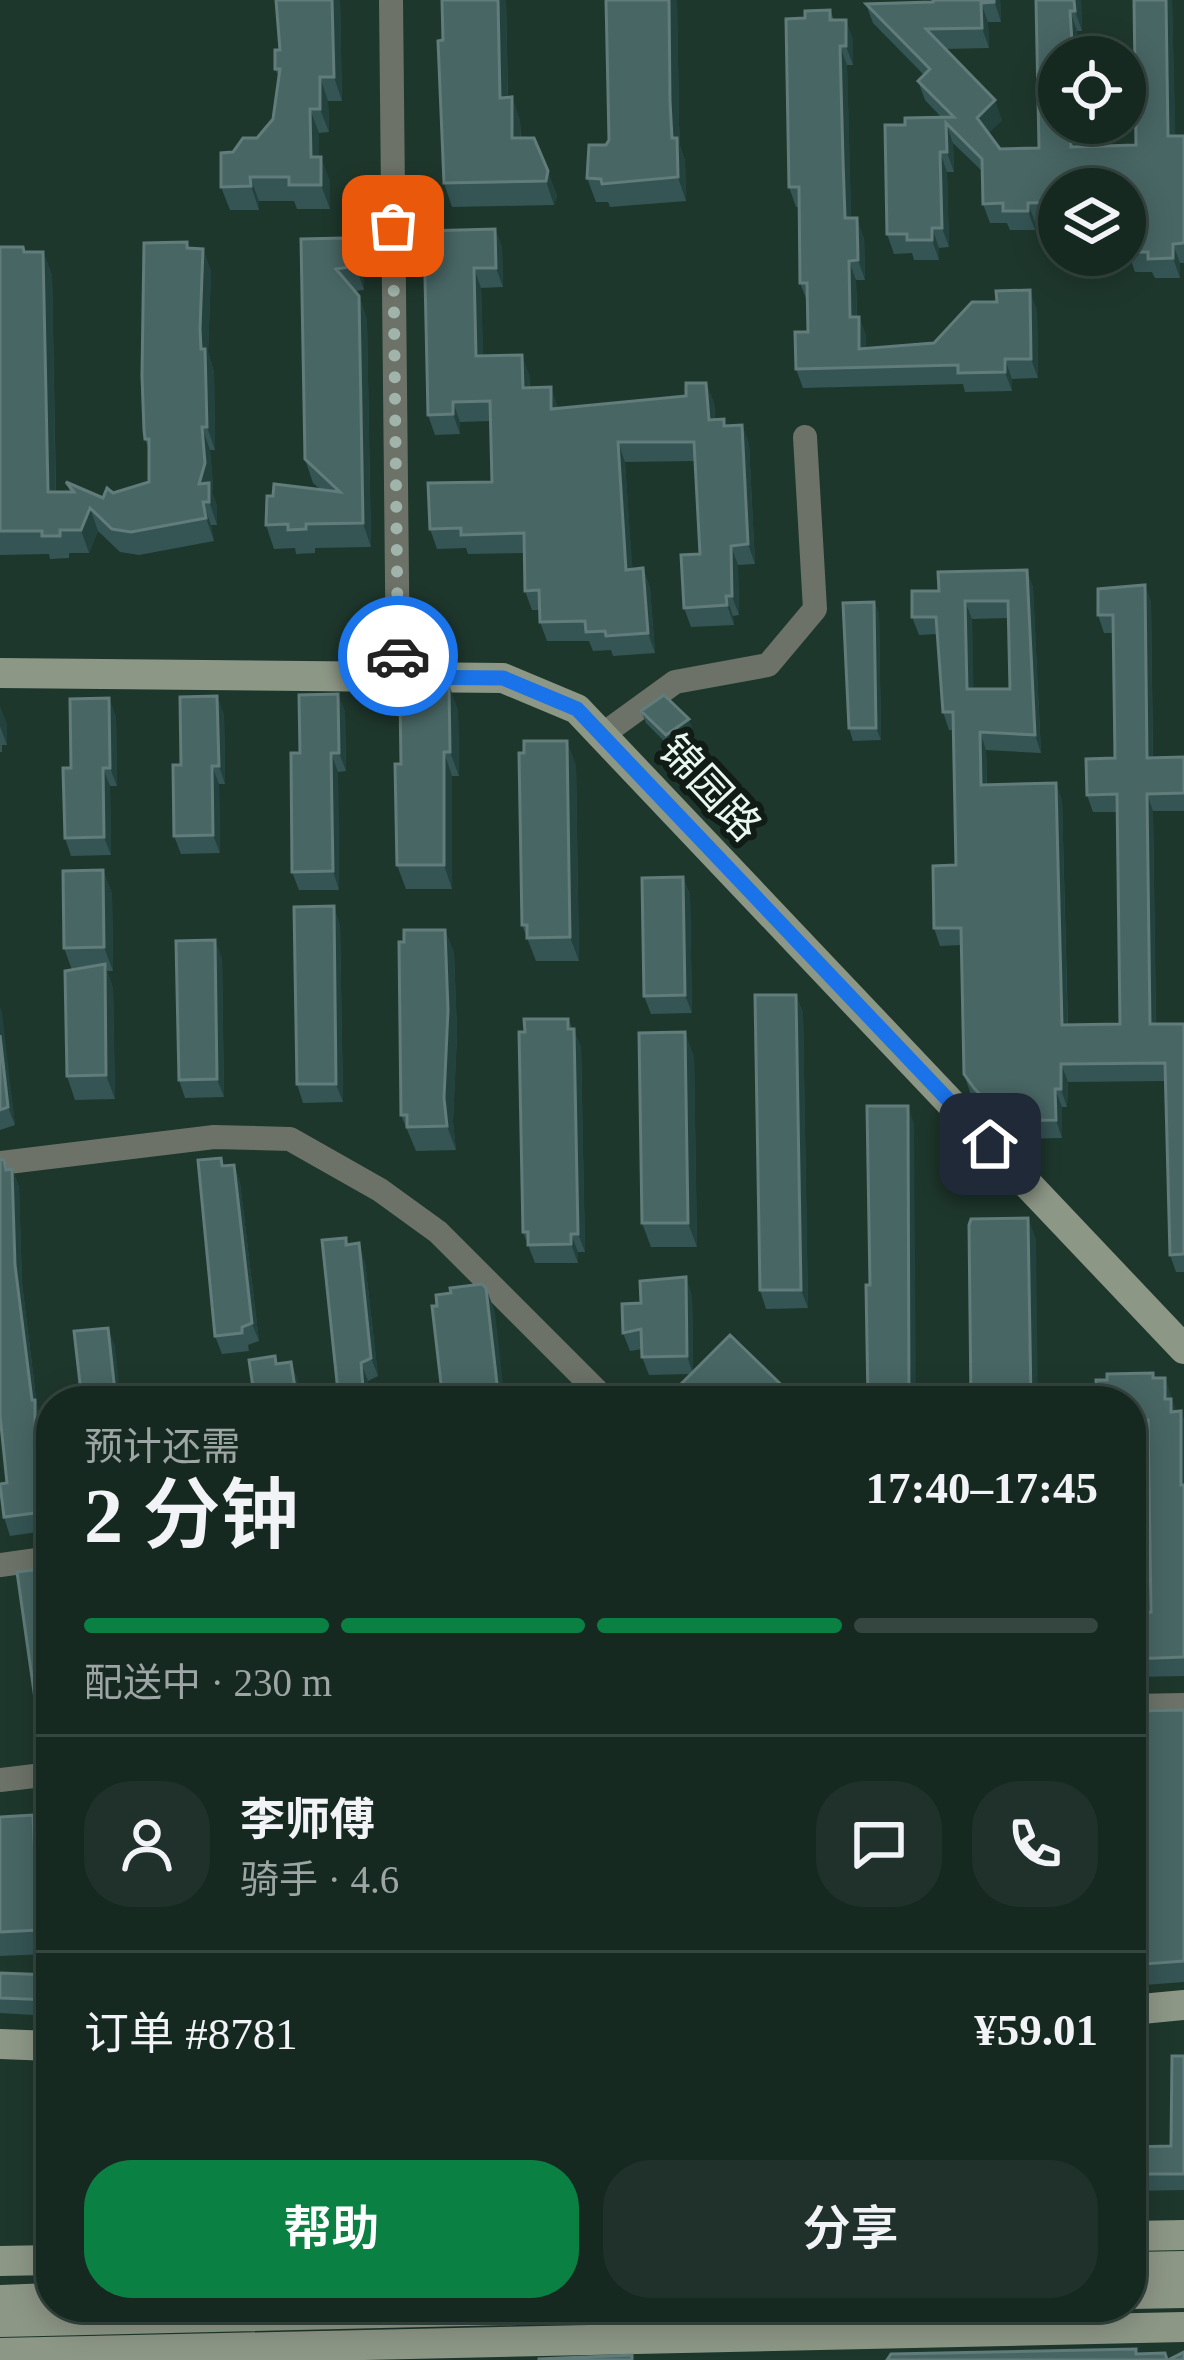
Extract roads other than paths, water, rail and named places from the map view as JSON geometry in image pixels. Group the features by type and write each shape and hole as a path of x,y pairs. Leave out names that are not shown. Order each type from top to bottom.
{"street":[{"path":"391,0 398,677"},
{"path":"602,735 675,682 768,665 815,609 805,437"},
{"name":"锦园路","path":"0,673 503,678 577,709 1184,1349"},
{"path":"0,1162 214,1137 290,1139 380,1190 438,1232 593,1386"},
{"path":"0,1565 36,1560"},
{"path":"1146,1706 1184,1705"},
{"path":"0,1780 36,1776"},
{"path":"1146,2009 1184,2005"},
{"path":"0,2044 36,2045"},
{"path":"1146,2236 1184,2235"},
{"path":"0,2261 36,2260"},
{"path":"1146,2267 1184,2266"},
{"path":"1146,2294 1184,2293"},
{"path":"0,2300 36,2299"},
{"path":"0,2322 132,2333 1184,2327"},
{"path":"0,2353 132,2333 348,2322"}]}
